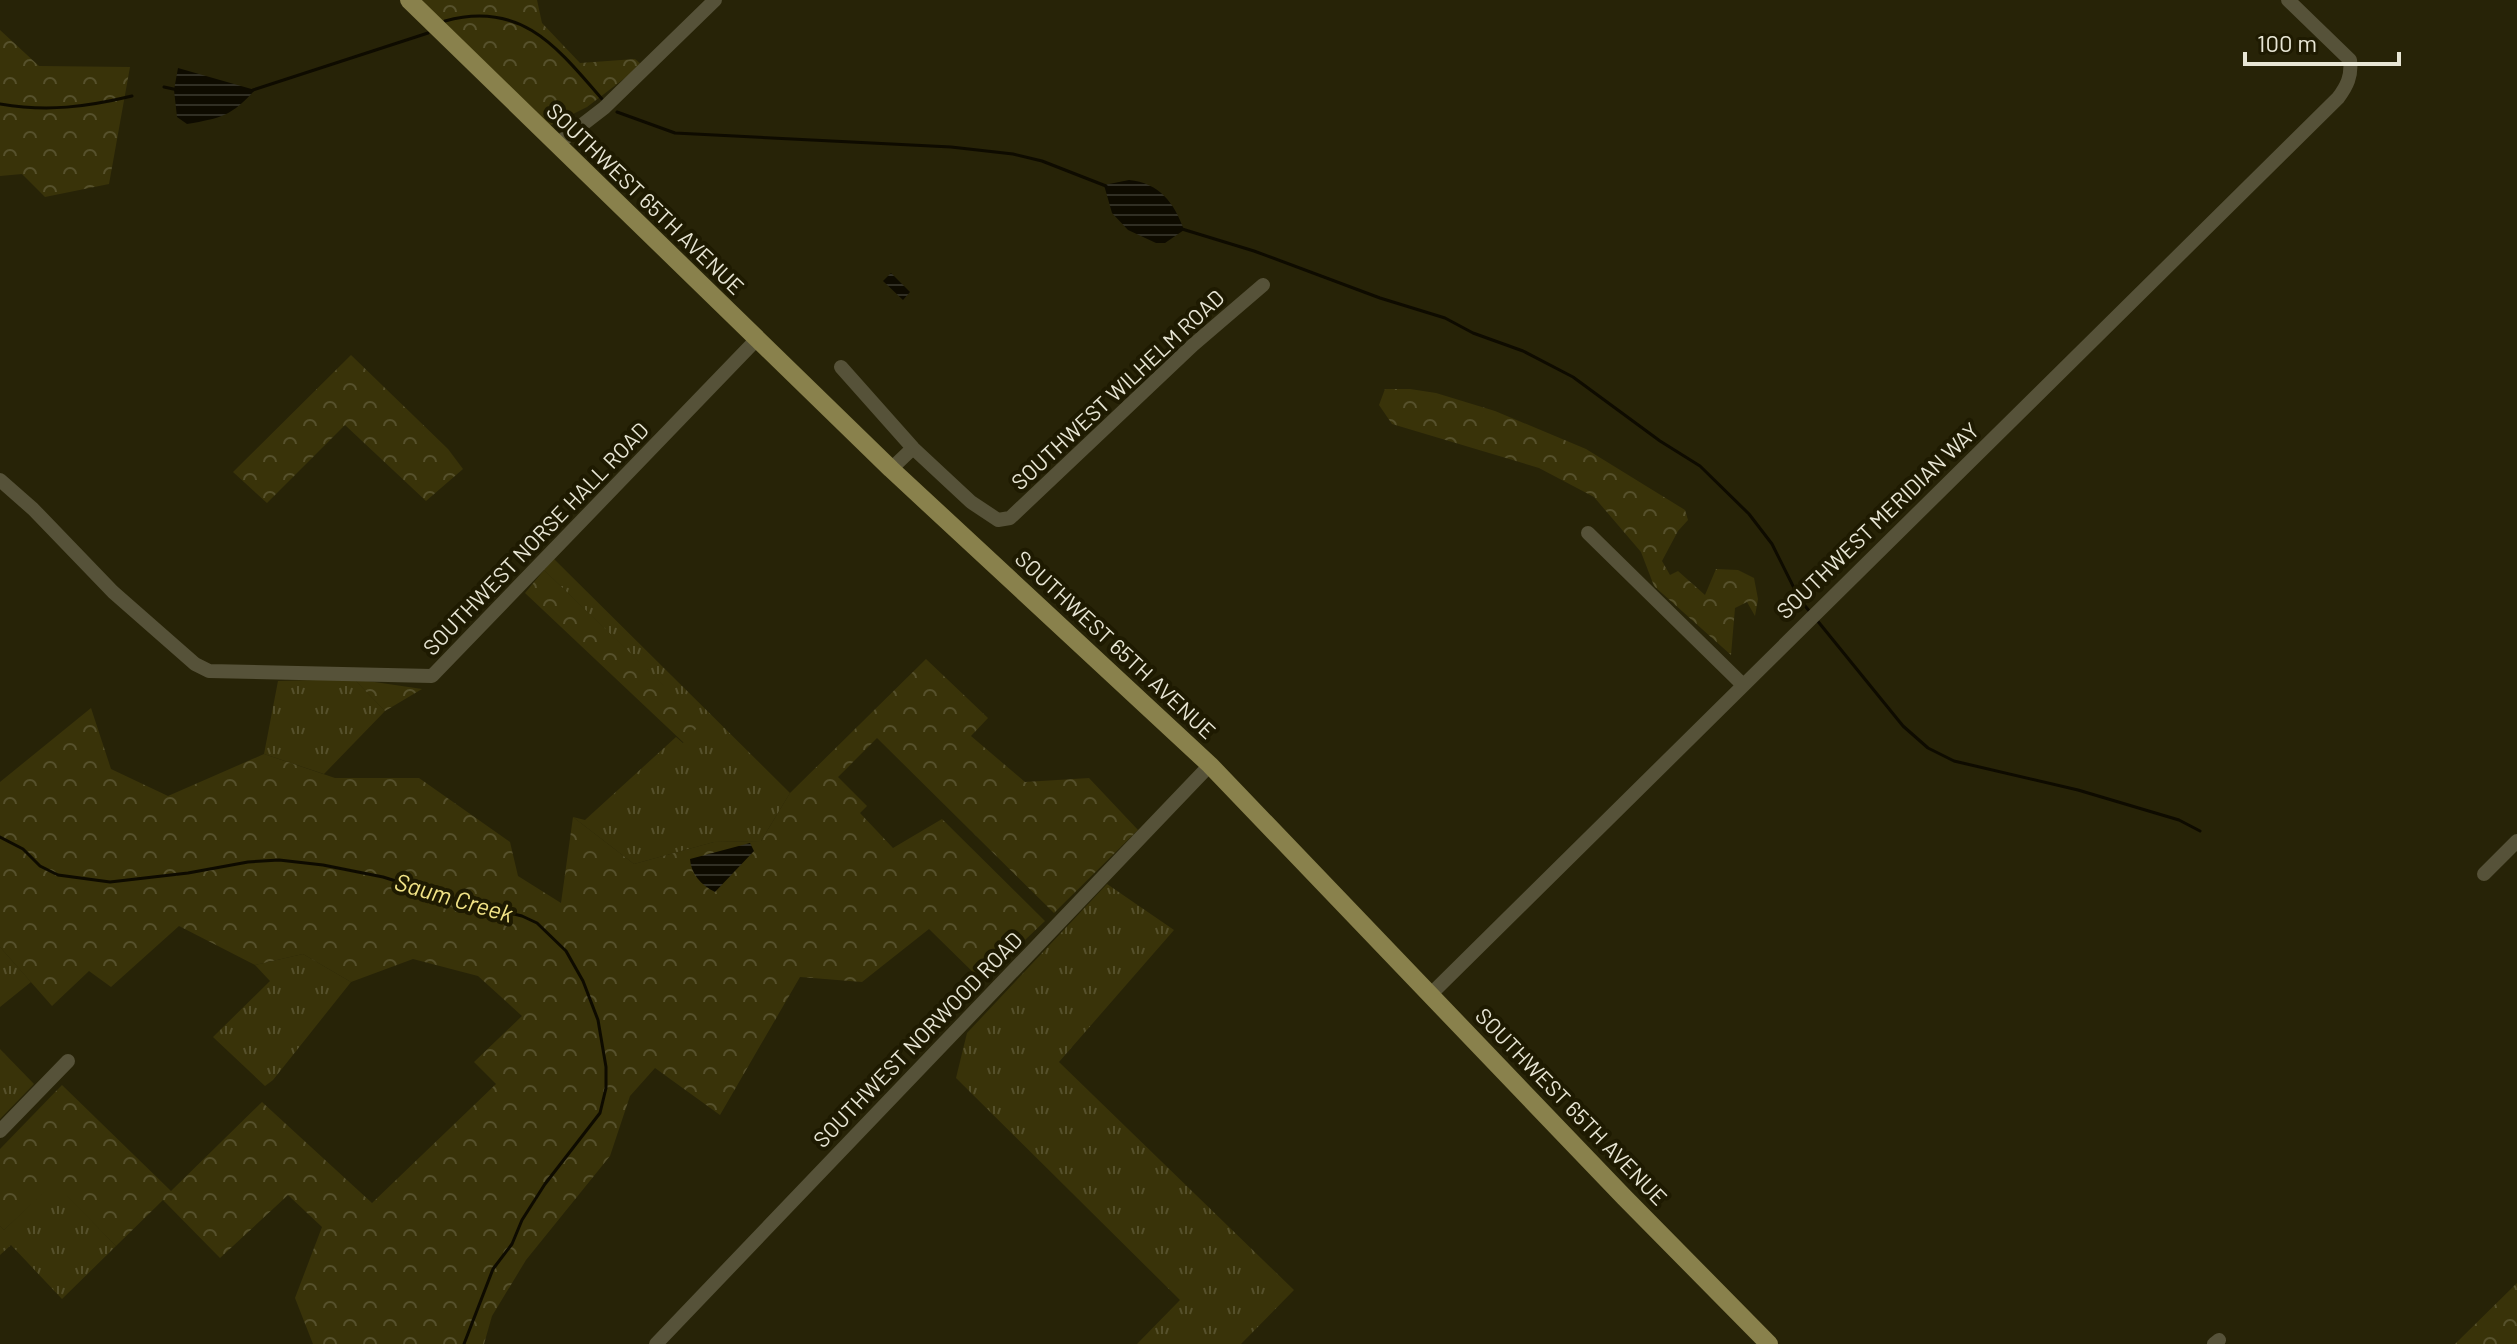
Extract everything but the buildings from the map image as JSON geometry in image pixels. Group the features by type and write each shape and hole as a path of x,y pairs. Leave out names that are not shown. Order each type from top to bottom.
{"main road":[{"name":"SOUTHWEST 65TH AVENUE","path":"409,0 891,469 1210,765 1769,1344"}],"street":[{"path":"556,145 604,108 715,0"},
{"name":"SOUTHWEST MERIDIAN WAY","path":"1431,994 2326,111 2344,90 2350,76 2350,60 2288,0"},
{"name":"SOUTHWEST WILHELM ROAD","path":"913,448 986,514 998,520 1010,518 1193,345 1263,285"},
{"name":"SOUTHWEST NORSE HALL ROAD","path":"0,480 33,509 113,592 195,664 209,671 432,676 757,339"},
{"path":"841,367 913,448 891,469"},
{"path":"1588,533 1742,684"},
{"name":"SOUTHWEST NORWOOD ROAD","path":"656,1344 1210,765"},
{"path":"2484,874 2517,841"},
{"path":"0,1131 68,1061"}],"green space":[{"path":"421,0 537,0 542,23 580,63 635,59 642,65 587,107 549,126"},
{"path":"0,30 39,66 130,67 109,184 45,197 22,174 0,176"},
{"path":"351,355 448,449 463,469 426,501 345,425 267,503 233,472"},
{"path":"1385,389 1436,393 1495,411 1586,449 1685,510 1688,520 1678,531 1662,561 1670,575 1678,571 1705,595 1716,569 1738,570 1754,578 1758,599 1755,616 1747,602 1735,608 1731,655 1654,586 1641,552 1594,497 1539,468 1392,424 1379,405"},
{"path":"553,558 790,793 761,841 714,842 634,864 573,817 585,820 676,737 683,743 701,722 544,570"},
{"path":"544,570 702,722 684,743 525,593"},
{"path":"926,659 988,718 971,736 1025,782 1089,778 1138,830 1054,913 877,738 838,777 867,806 860,813 893,848 942,819 1045,921 982,981 929,929 862,982 800,977 720,1115 655,1068 630,1096 610,1156 526,1260 492,1316 484,1344 313,1344 295,1298 322,1227 288,1195 220,1258 163,1200 116,1246 54,1183 4,1230 0,1226 0,1149 62,1085 171,1191 262,1102 372,1203 496,1084 474,1062 522,1016 478,976 413,959 351,982 303,954 255,965 179,926 111,987 89,971 52,1006 0,947 0,782 91,708 111,769 168,796 264,754 335,778 419,778 510,842 518,876 561,903 573,817 634,864 714,842 761,841 790,793"},
{"path":"354,679 385,711 324,774 264,754 278,681"},
{"path":"354,679 422,689 385,711"},
{"path":"1107,884 1174,930 1059,1062 1294,1290 1241,1344 1137,1344 1180,1300 956,1078 967,1033"},
{"path":"0,947 31,982 0,1007"},
{"path":"303,954 351,982 265,1086 213,1037 270,981 255,965"},
{"path":"0,1049 34,1084 0,1119"},
{"path":"54,1182 116,1246 62,1299 11,1245 0,1255 0,1226 4,1230"},
{"path":"2517,1283 2517,1344 2455,1344"}],"shaded area":[{"path":"178,68 255,90 225,114 187,124 177,117 174,90"},
{"path":"1129,180 1149,185 1164,196 1184,230 1165,243 1156,243 1128,230 1112,213 1104,185"},
{"path":"891,273 910,292 903,300 883,281"},
{"path":"750,843 754,851 715,892 695,874 690,859"}],"waterway":[{"path":"445,21 472,16 495,17 516,23 553,46 602,99"},
{"path":"253,90 428,33"},
{"path":"164,87 178,90"},
{"path":"0,104 34,108 67,107 132,96"},
{"path":"617,112 675,133 951,147 1013,154 1042,161 1106,186"},
{"path":"1182,229 1445,318 1473,333 1523,351 1573,377 1660,441 1700,466 1749,514 1772,544 1800,600 1811,613"},
{"path":"1816,619 1903,726 1928,748 1954,761 2078,790 2179,820 2200,831"},
{"name":"Saum Creek","path":"0,837 23,849 40,866 58,875 110,882 279,860 383,877 522,916 537,923 566,951 583,981 598,1020 606,1067 606,1088 600,1113 545,1184 522,1220 512,1244 493,1269 464,1344"}]}
